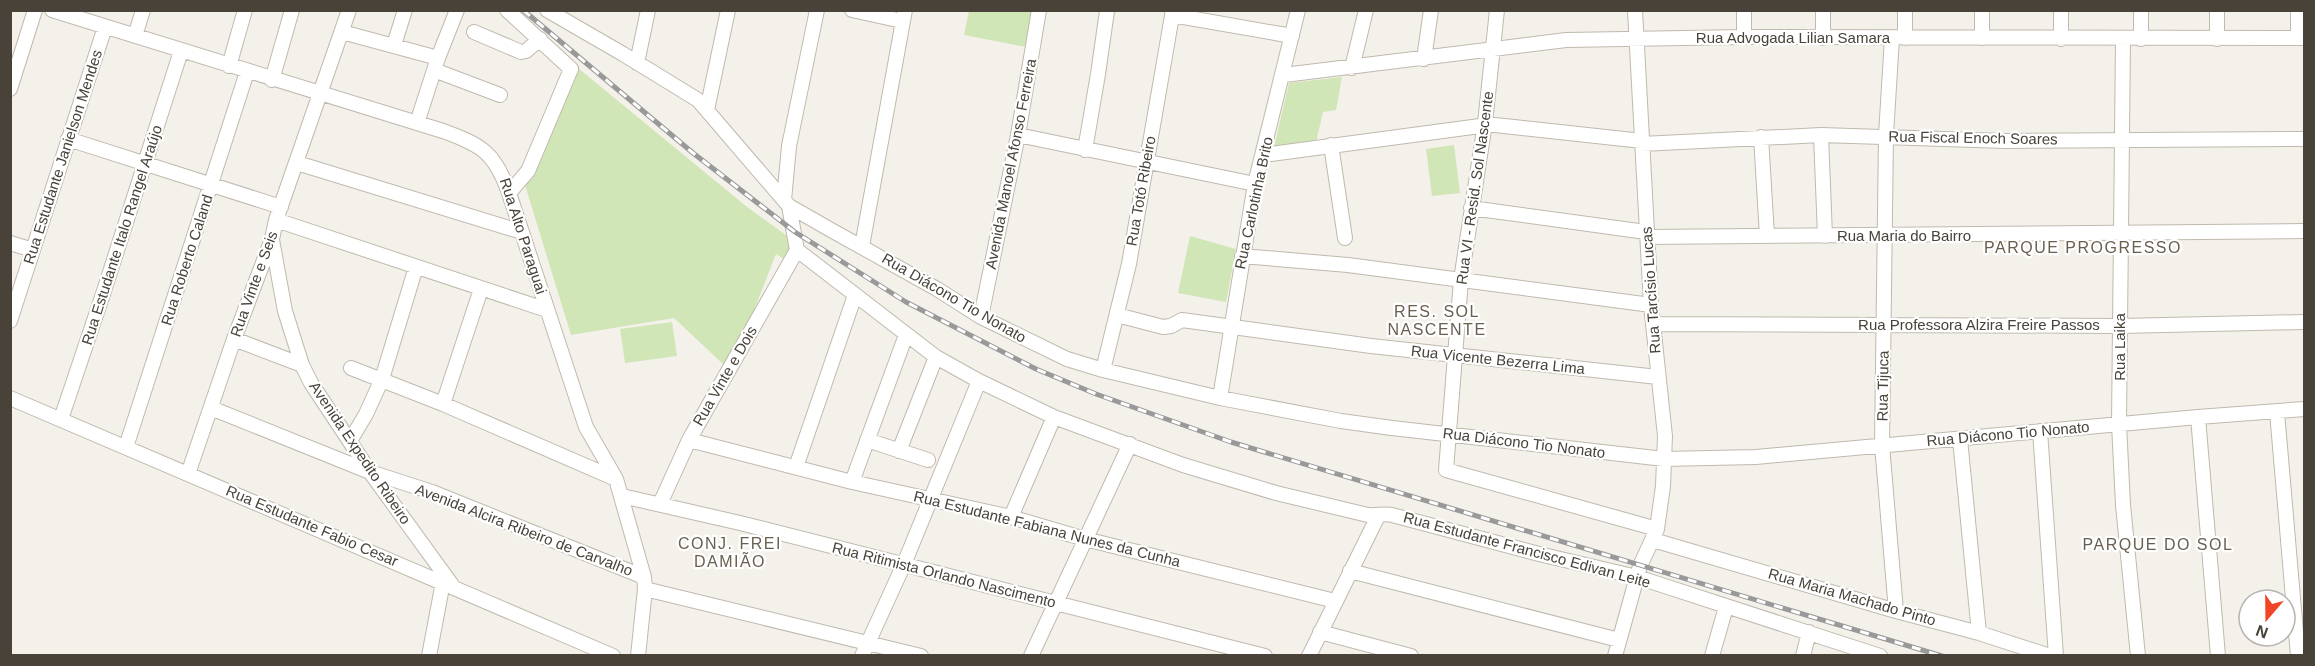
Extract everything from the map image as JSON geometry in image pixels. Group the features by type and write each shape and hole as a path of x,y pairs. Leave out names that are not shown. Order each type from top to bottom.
{"street":[{"path":"10,88 35,10"},
{"name":"Rua Alto Paraguai","path":"52,10 463,138 480,147 500,169 586,427 616,479 622,496 644,583 638,656"},
{"path":"135,36 143,10"},
{"path":"229,66 245,10"},
{"path":"272,80 292,10"},
{"name":"Rua Vinte e Seis","path":"188,474 234,339 272,239 278,214 349,10"},
{"path":"394,45 405,10"},
{"path":"417,123 457,10"},
{"path":"507,10 571,69 528,171 509,193"},
{"path":"637,63 648,10"},
{"path":"707,110 729,10"},
{"path":"787,203 789,146 817,10"},
{"path":"852,10 903,16 862,246"},
{"name":"Avenida Manoel Afonso Ferreira","path":"981,317 1018,135 1039,10"},
{"path":"1085,150 1107,10"},
{"name":"Rua Carlotinha Brito","path":"1220,398 1255,184 1299,10"},
{"path":"1352,68 1366,10"},
{"path":"1424,59 1431,10"},
{"name":"Rua VI - Resid. Sol Nascente","path":"1446,470 1461,280 1484,124 1497,10"},
{"name":"Rua Tarcísio Lucas","path":"1615,656 1638,572 1655,535 1663,486 1665,436 1646,234 1635,10"},
{"path":"1744,10 1744,38"},
{"path":"1823,10 1823,38"},
{"name":"Rua Tijuca","path":"1896,611 1882,446 1884,236 1886,135 1905,10"},
{"path":"1982,10 1982,38"},
{"path":"2061,10 2061,39"},
{"path":"2141,10 2141,39"},
{"path":"2217,10 2217,39"},
{"path":"2298,10 2301,38"},
{"name":"Rua Diácono Tio Nonato","path":"552,12 690,95 707,110 787,203 981,317 1067,359 1102,370 1220,398 1341,421 1664,459 1756,457 2198,417 2304,410"},
{"path":"1173,13 1293,36"},
{"name":"Rua Totó Ribeiro","path":"1102,370 1129,264 1173,13"},
{"name":"Rua Estudante Janielson Mendes","path":"10,321 105,27"},
{"path":"342,32 394,45 500,95"},
{"path":"474,32 521,52 526,51 540,39"},
{"name":"Rua Advogada Lilian Samara","path":"1284,75 1566,40 2301,38"},
{"name":"Rua Laika","path":"2123,39 2119,424 2123,505 2138,656"},
{"name":"Rua Estudante Italo Rangel Araújo","path":"61,419 181,51"},
{"name":"Rua Roberto Caland","path":"126,447 247,72"},
{"name":"Rua Fiscal Enoch Soares","path":"1263,155 1484,124 1642,142 1821,135 1886,135 2006,141 2304,139"},
{"path":"1018,135 1255,184"},
{"path":"1821,135 1825,236"},
{"path":"1761,137 1767,236"},
{"path":"68,139 211,185 278,214 416,267 547,310"},
{"path":"1331,146 1345,238"},
{"path":"297,163 522,232"},
{"name":"Rua Diácono Tio Nonato","path":"787,203 797,250"},
{"name":"Rua Maria do Bairro","path":"1471,208 1646,234 1884,236 2304,231"},
{"name":"Avenida Expedito Ribeiro","path":"272,239 285,311 302,365 326,408 448,584"},
{"path":"10,243 33,250"},
{"name":"Rua Estudante Francisco Edivan Leite","path":"797,250 936,357 979,381 1054,417 1183,465 1276,493 1378,516 1384,513 1539,554 1638,572 1726,607 1880,656"},
{"name":"Rua Vinte e Dois","path":"660,504 689,440 797,250"},
{"path":"1242,256 1348,265 1651,305"},
{"path":"350,441 366,414 382,379 416,267"},
{"path":"443,404 481,289"},
{"path":"796,467 855,295"},
{"name":"Rua Vicente Bezerra Lima","path":"1117,315 1163,327 1182,320 1456,356 1658,377"},
{"name":"Rua Professora Alzira Freire Passos","path":"1653,324 2120,326 2304,322"},
{"path":"852,482 906,335"},
{"path":"234,339 302,365"},
{"path":"899,451 936,357"},
{"path":"351,368 443,404 616,479"},
{"path":"864,649 904,564 979,381"},
{"name":"Rua Estudante Fabio Cesar","path":"10,398 613,656"},
{"name":"Avenida Alcira Ribeiro de Carvalho","path":"210,408 370,472 432,492 644,583 864,649 921,656"},
{"path":"2277,412 2298,656"},
{"path":"1011,517 1054,417"},
{"path":"2198,417 2218,656"},
{"path":"2040,431 2056,656"},
{"path":"1960,439 1978,633"},
{"name":"Rua Estudante Fabiana Nunes da Cunha","path":"689,440 852,482 1011,517 1335,601"},
{"path":"867,441 928,460"},
{"path":"1031,656 1130,444"},
{"name":"Rua Maria Machado Pinto","path":"1446,470 1896,611 1978,633 2050,656"},
{"name":"Rua Ritimista Orlando Nascimento","path":"622,496 904,564 1265,656"},
{"path":"1309,656 1378,516"},
{"path":"1350,571 1619,640"},
{"path":"429,656 448,584"},
{"path":"1712,656 1726,607"},
{"path":"1320,632 1411,656"},
{"path":"1803,656 1809,632"}],"green space":[{"path":"969,11 1032,11 1026,47 964,35"},
{"path":"578,68 747,207 790,238 791,249 785,260 776,254 750,320 724,365 674,318 571,335 525,185 533,178"},
{"path":"1342,77 1336,110 1323,112 1316,142 1274,147 1289,83"},
{"path":"1454,145 1460,193 1432,196 1426,149"},
{"path":"1190,236 1236,249 1226,302 1178,293"},
{"path":"672,322 677,356 625,363 620,329"}],"railway":[{"path":"523,10 693,153 795,232 906,302 1036,369 1096,394 1231,442 1942,656"}],"district":[{"name":"PARQUE PROGRESSO","path":"2083,247"},
{"name":"RES. SOL NASCENTE","path":"1437,320"},
{"name":"PARQUE DO SOL","path":"2158,544"},
{"name":"CONJ. FREI DAMIÃO","path":"730,552"}]}
